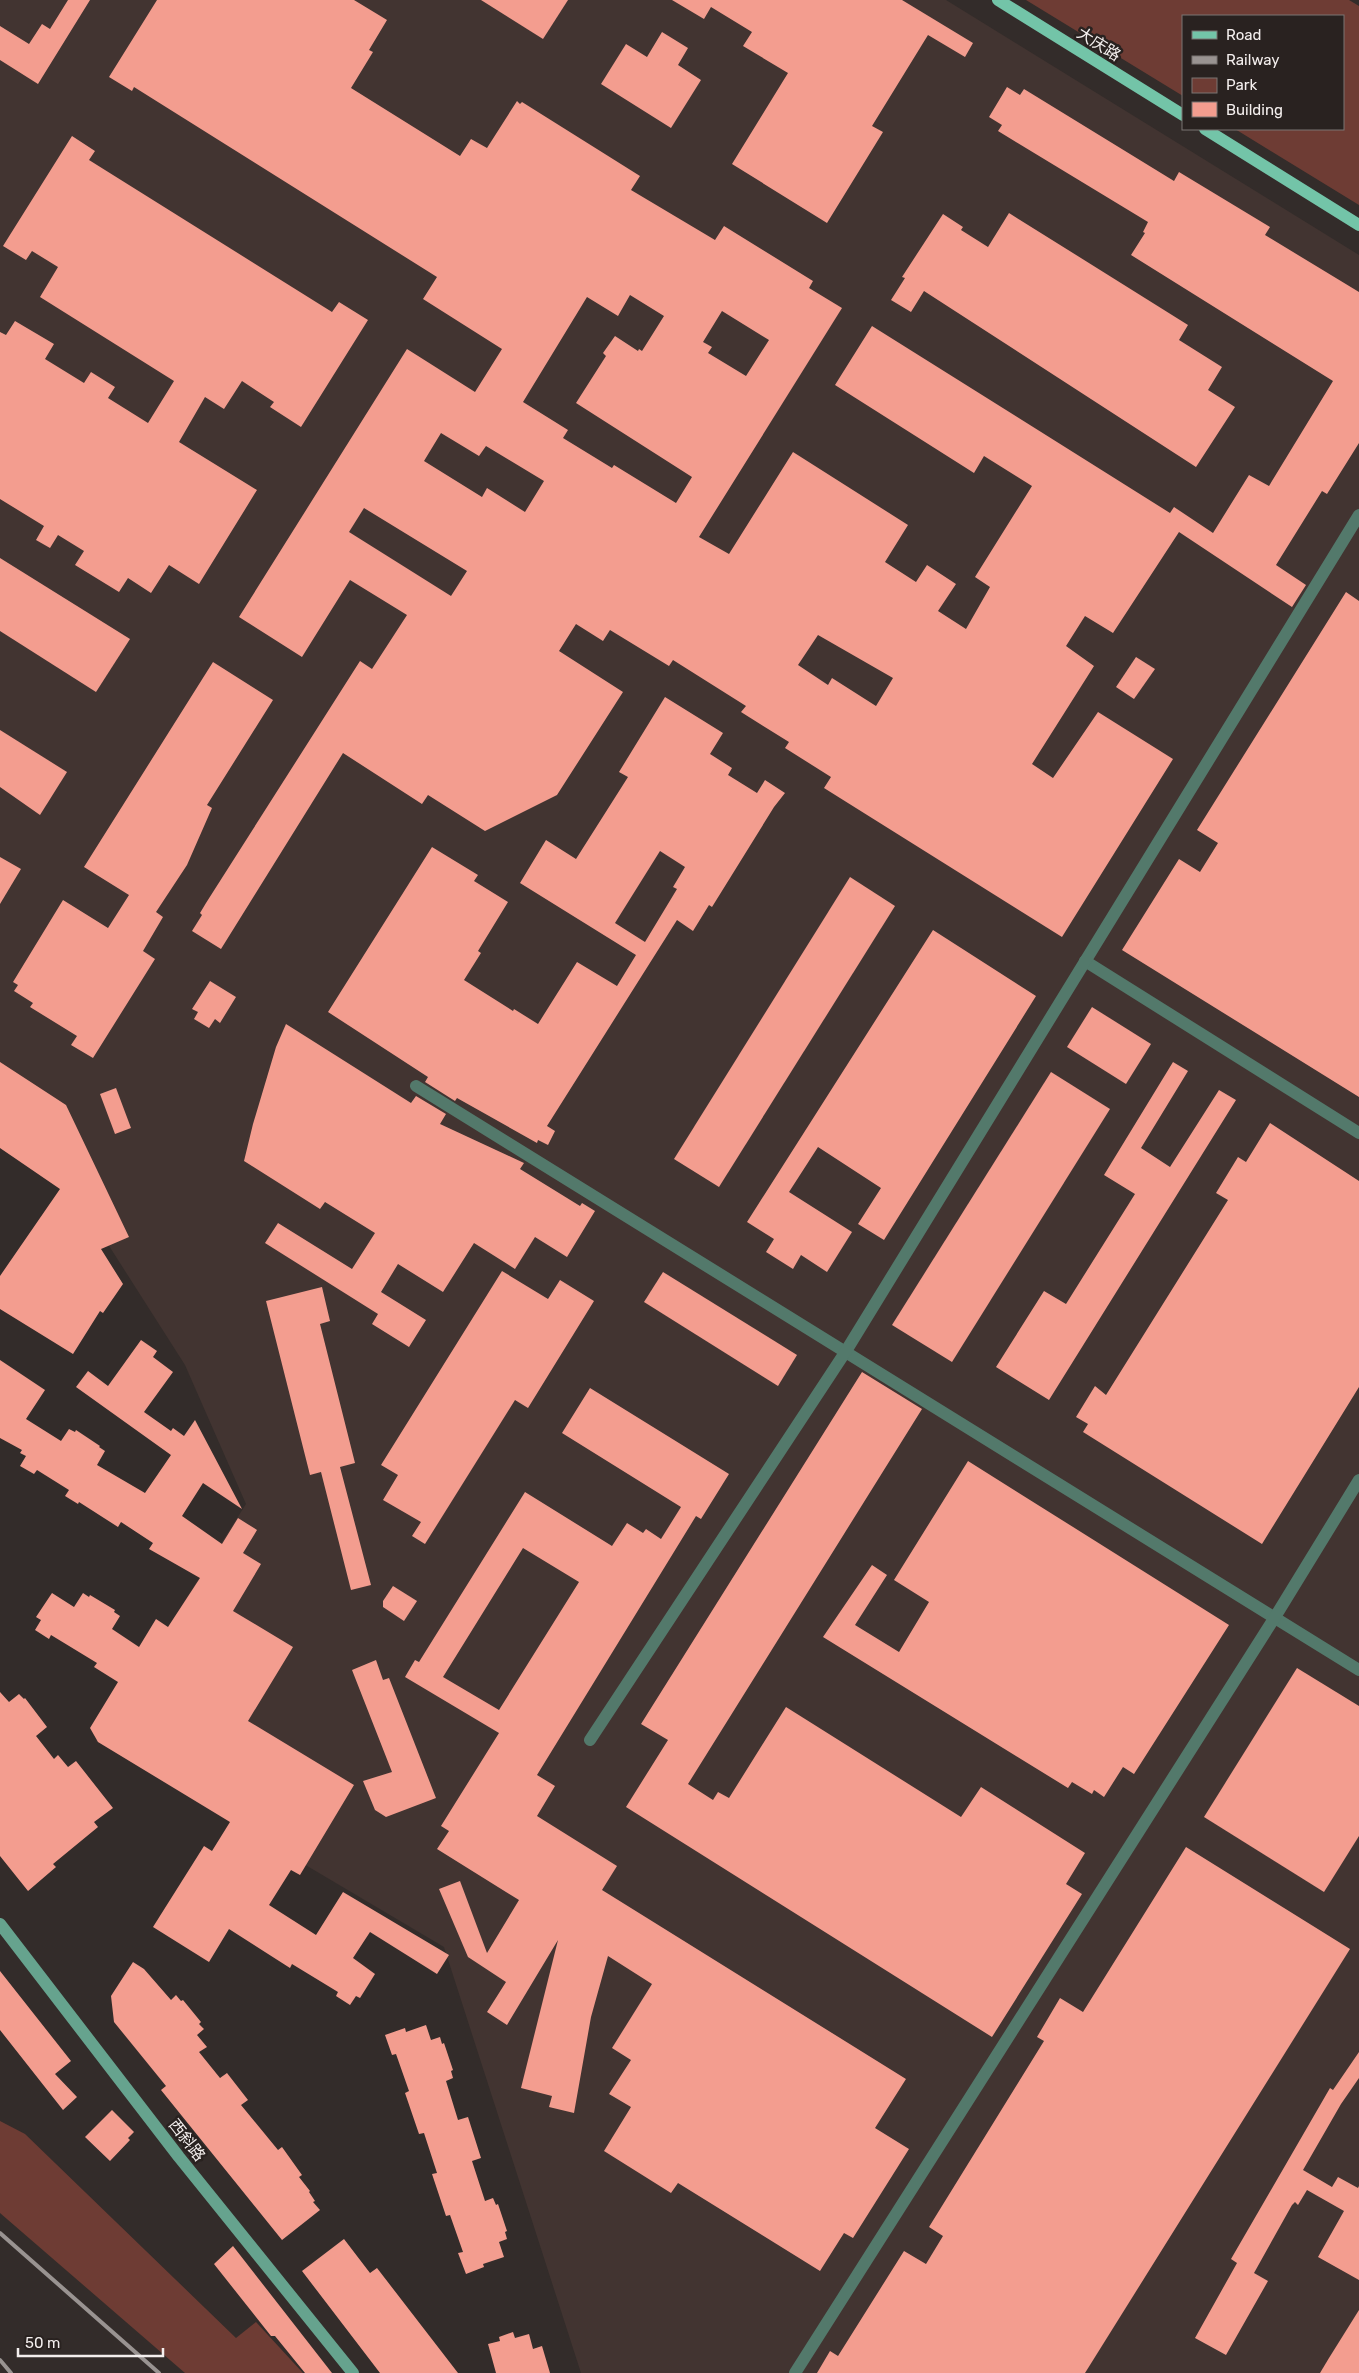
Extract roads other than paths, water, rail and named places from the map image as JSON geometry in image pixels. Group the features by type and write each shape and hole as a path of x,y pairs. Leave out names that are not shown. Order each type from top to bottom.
{"main road":[{"name":"大庆路","path":"998,0 1182,114"},
{"path":"1207,130 1359,225"}],"street":[{"path":"590,1740 846,1351 1359,514"},
{"path":"1085,961 1359,1133"},
{"path":"416,1086 1359,1670"},
{"path":"795,2373 1276,1617 1359,1480"},
{"name":"西斜路","path":"0,1924 180,2157 353,2373"}],"railway":[{"path":"0,2233 159,2373"},
{"path":"0,2360 11,2373"}]}
